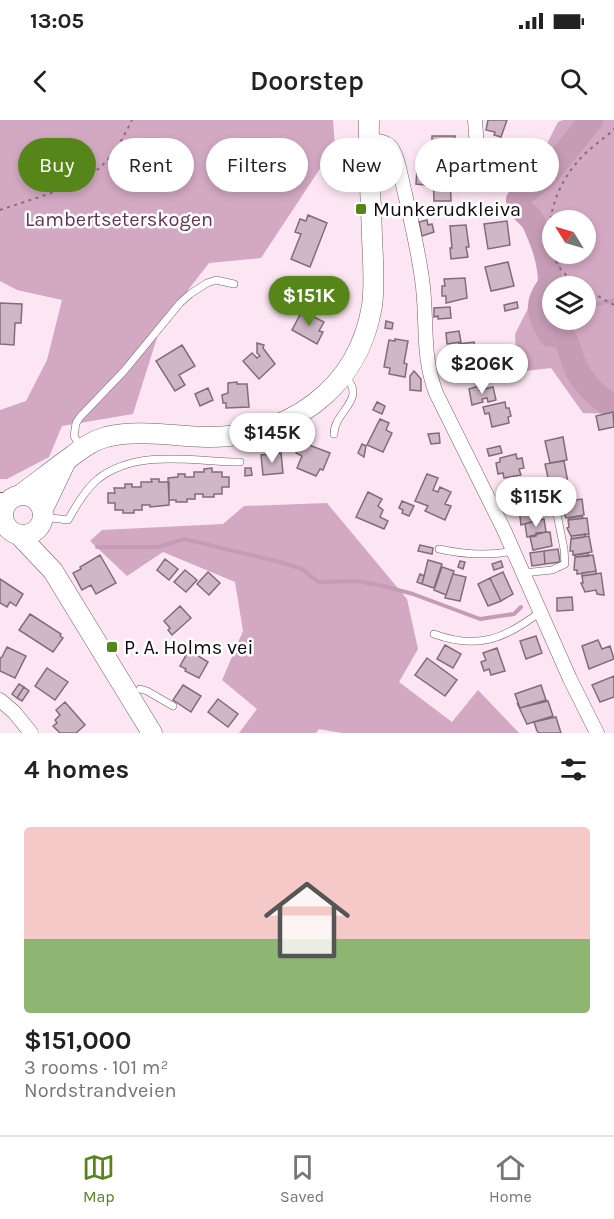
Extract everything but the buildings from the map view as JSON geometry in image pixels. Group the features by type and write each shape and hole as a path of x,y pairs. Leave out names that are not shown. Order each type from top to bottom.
{"main road":[{"path":"369,120 369,138"},
{"path":"152,733 53,571 9,529 3,516 10,499 66,461 81,448 105,438 126,434 216,437 240,435 285,422 306,410 334,386 358,350 372,304 371,192"},
{"path":"9,529 27,535 35,532 66,461"},
{"path":"10,499 32,497 39,502 53,571"}],"street":[{"path":"475,120 476,138"},
{"path":"403,186 422,279 429,374 597,733"},
{"path":"0,700 14,712 31,733"}],"lane":[{"path":"81,448 74,436 76,423 80,417 124,371 180,303 207,283 216,280 234,284"},
{"path":"334,434 336,425 354,393 352,383 344,374"},
{"path":"43,516 68,520 82,497 99,478 135,463 161,458 240,462"},
{"path":"523,573 552,570 565,564 554,499"},
{"path":"439,549 457,553 504,554 513,551"},
{"path":"434,634 464,643 485,641 513,631 540,612"},
{"path":"140,689 173,706"}],"path":[{"path":"0,210 78,182 97,170 121,142 132,120"},
{"path":"552,210 568,176 579,160 614,129"},
{"path":"557,264 566,276"},
{"path":"596,295 614,305"}],"green space":[{"name":"Lambertseterskogen","path":"0,120 333,120 334,138 320,138 320,169 308,187 308,138 206,138 206,192 305,192 261,258 209,263 161,325 133,414 62,426 49,457 7,479 0,479 0,410 26,401 47,360 62,300 17,290 0,281"},
{"path":"563,120 614,120 614,414 583,413 551,368 517,372 515,334 542,281 542,330 596,330 596,276 544,276 543,264 596,264 596,210 542,210 542,261 529,201 531,192 559,192 559,138 550,138 558,122"},
{"path":"327,503 407,599 418,649 399,682 452,722 478,690 519,733 342,733 319,729 316,733 239,733 257,709 222,680 243,631 235,582 163,552 127,576 90,541 102,530 223,524 244,506"}],"waterway":[{"path":"591,120 547,175 521,195 518,200 521,208 534,223 547,260 550,284 540,304 541,315 546,327 550,335 562,335 582,379 596,394 614,407"},
{"path":"596,304 614,300"},
{"path":"97,547 158,547 184,539 302,569 318,582 357,581 413,594 480,619 514,614 521,607"}],"place":[{"name":"Munkerudkleiva","path":"361,209"},
{"name":"P. A. Holms vei","path":"112,647"}]}
